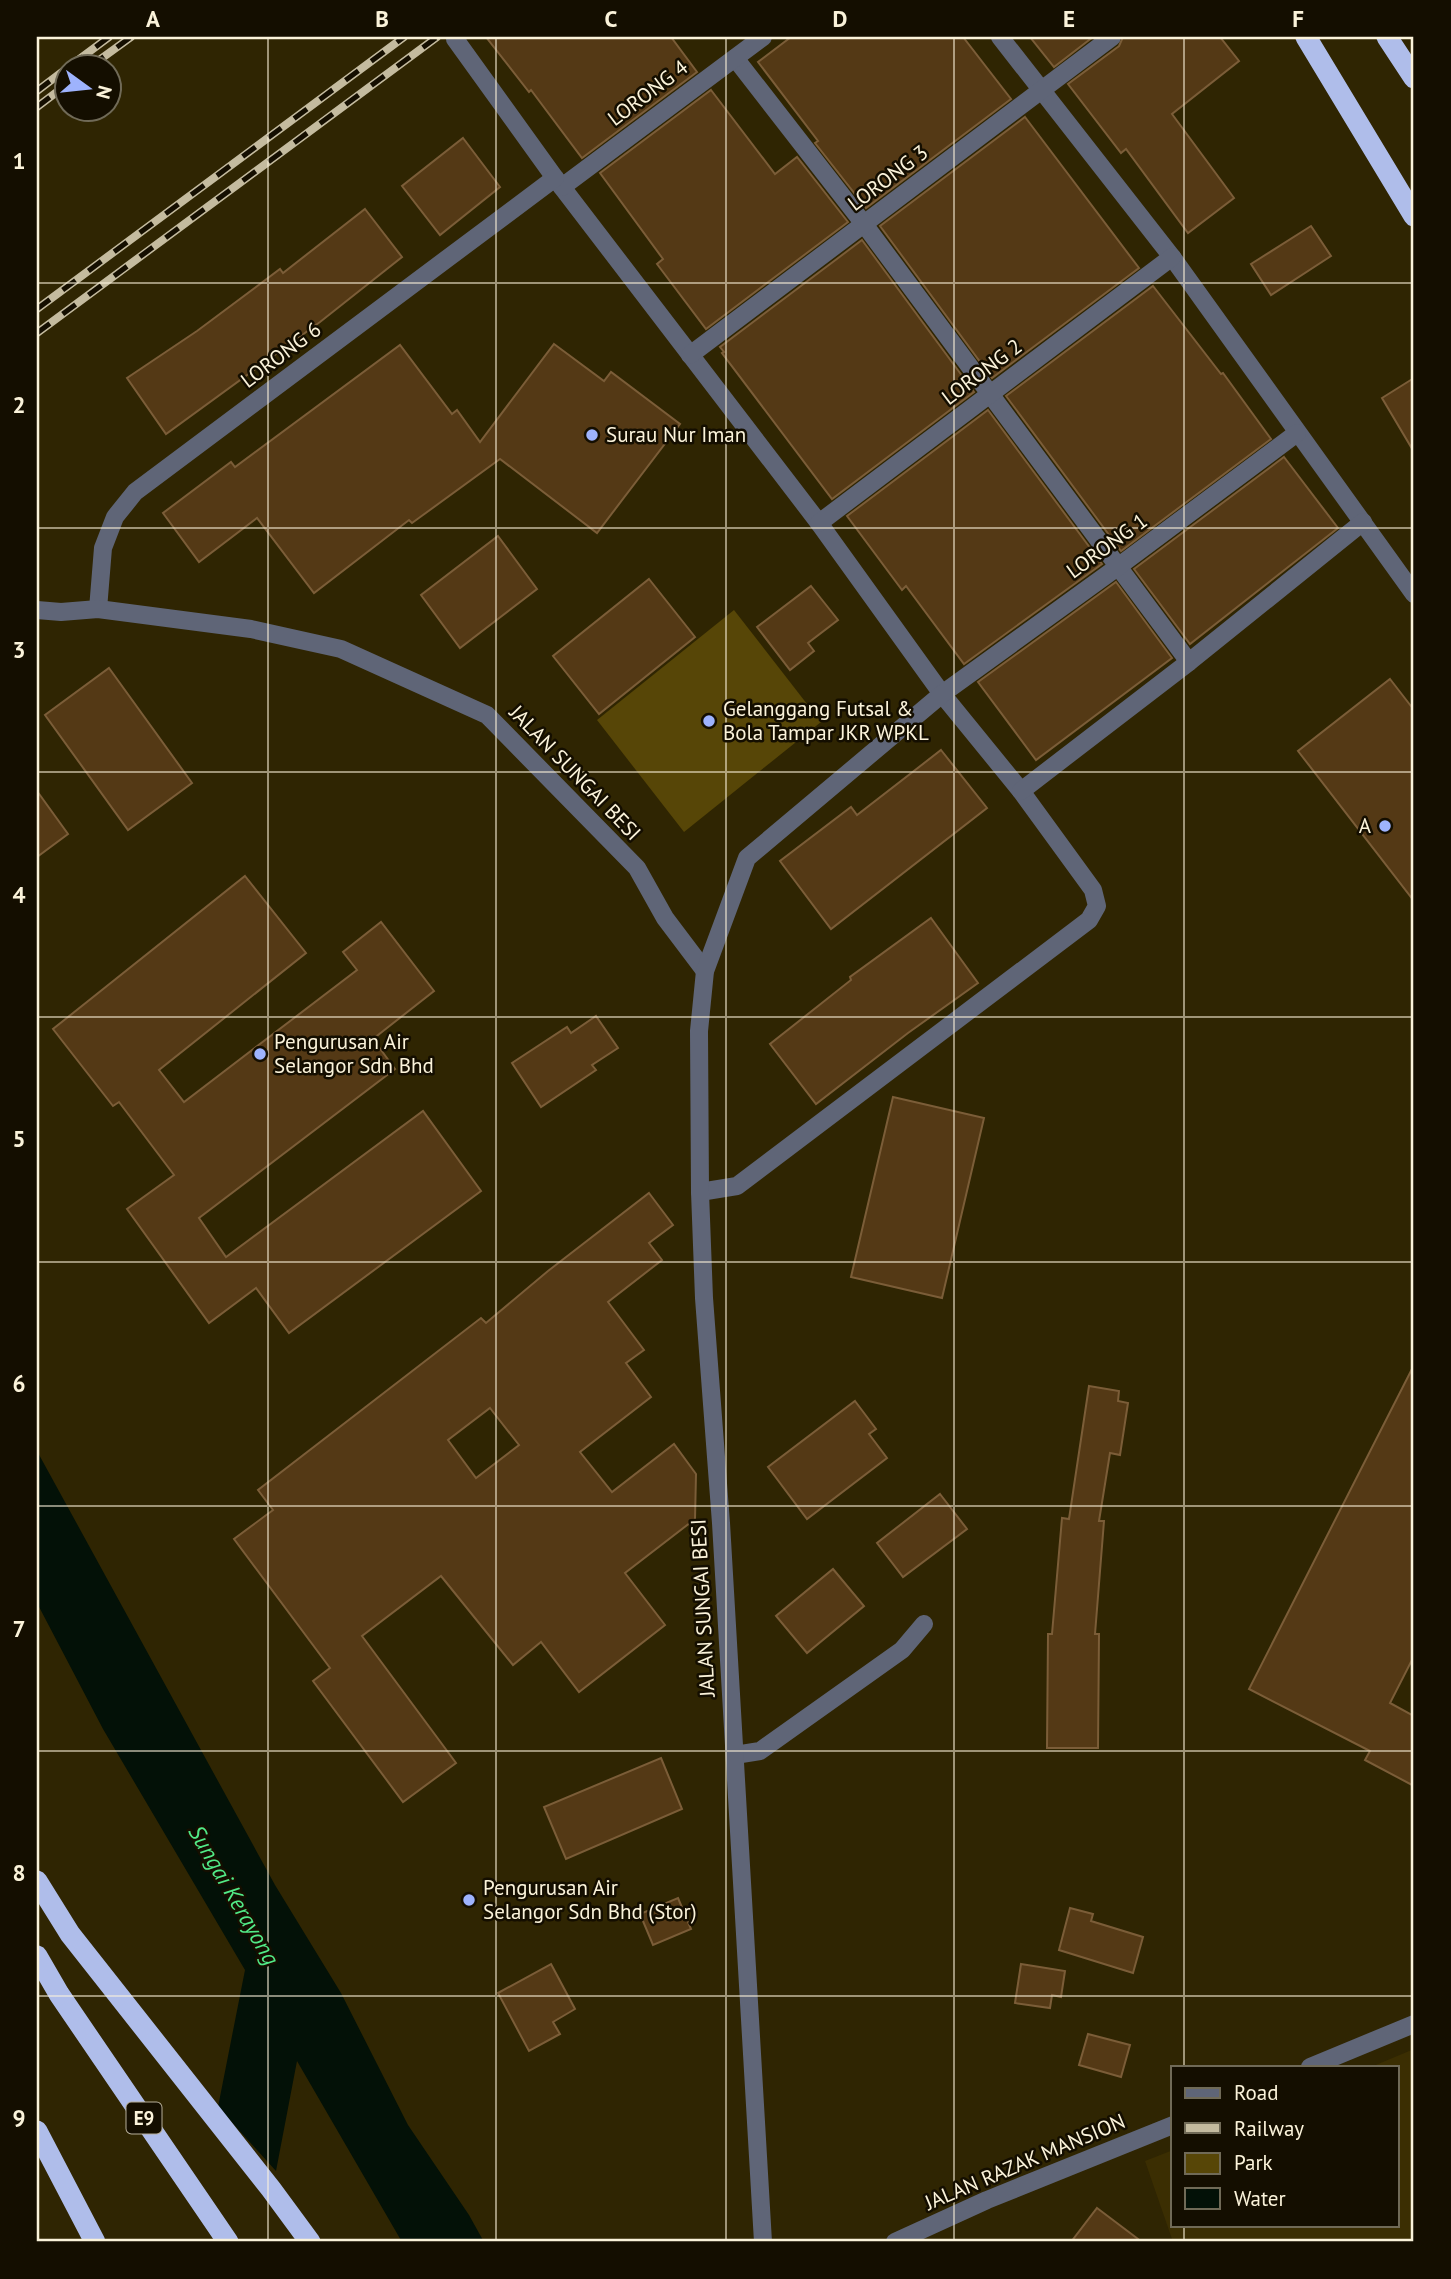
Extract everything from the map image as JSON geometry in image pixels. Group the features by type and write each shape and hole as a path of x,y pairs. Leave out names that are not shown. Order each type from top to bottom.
{"highway":[{"path":"1306,37 1414,216"},
{"path":"1387,37 1414,78"},
{"path":"37,1881 70,1934 310,2242"},
{"name":"E9","path":"37,1956 59,1994 228,2242"},
{"path":"37,2131 95,2242"}],"street":[{"name":"LORONG 4","path":"559,182 763,37"},
{"path":"1000,37 1172,257 1414,594"},
{"name":"LORONG 3","path":"691,355 1112,37"},
{"path":"457,38 559,182 819,523 942,694 1021,790 1093,890 1097,906 1088,920 737,1186 700,1192"},
{"path":"735,58 864,224 1189,662"},
{"name":"LORONG 6","path":"98,609 103,548 115,517 135,492 559,182"},
{"name":"LORONG 2","path":"819,523 1172,257"},
{"name":"LORONG 1","path":"942,694 1297,433"},
{"path":"1021,790 1189,662 1363,522"},
{"name":"JALAN SUNGAI BESI","path":"37,610 61,612 98,609 251,629 341,649 487,715 636,868 665,918 705,971"},
{"name":"JALAN SUNGAI BESI","path":"763,2242 720,1510 704,1298 699,1031 705,971 747,858 942,694"},
{"path":"735,1755 760,1751 902,1650 924,1625"},
{"path":"1312,2066 1414,2024"},
{"name":"JALAN RAZAK MANSION","path":"895,2242 987,2200 1171,2126"}],"shaded area":[{"path":"1414,2049 1414,2242 1173,2242 1145,2161 1171,2151 1171,2226 1398,2226 1398,2066 1373,2066"}],"green space":[{"name":"Gelanggang Futsal & Bola Tampar JKR WPKL","path":"734,610 821,722 684,832 597,720"}],"water":[{"name":"Sungai Kerayong","path":"37,1451 275,1885 341,1993 408,2125 469,2215 484,2242 402,2242 297,2061 276,2171 218,2107 245,1970 103,1729 37,1603"}],"building":[{"path":"486,37 671,37 697,72 582,158 531,90 529,92"},
{"path":"791,37 963,37 1011,99 866,208 815,143 818,141 758,62"},
{"path":"1030,37 1093,37 1054,67"},
{"path":"1123,37 1220,37 1239,61 1172,114 1234,198 1188,233 1126,149 1121,153 1068,84 1119,46"},
{"path":"711,90 775,174 797,157 848,222 706,329 657,264 663,259 600,173"},
{"path":"1025,117 1139,268 992,378 880,226"},
{"path":"463,138 500,187 440,235 402,186"},
{"path":"365,209 402,257 320,322 166,434 127,378 197,331 280,269 283,273"},
{"path":"1311,226 1331,256 1271,295 1251,264"},
{"path":"862,240 974,392 832,499 720,347"},
{"path":"1153,286 1221,374 1223,373 1271,439 1121,551 1006,396"},
{"path":"554,344 604,381 611,372 680,424 597,533 500,459 412,523 409,520 314,593 257,518 199,562 163,513 231,462 235,467 400,345 452,414 457,410 480,442"},
{"path":"1414,378 1414,452 1382,398"},
{"path":"988,410 1102,564 964,664 906,586 902,590 847,516"},
{"path":"1284,457 1338,528 1190,644 1134,569"},
{"path":"498,536 537,589 460,648 421,595"},
{"path":"649,579 695,637 599,714 553,656"},
{"path":"1116,582 1172,658 1036,760 978,682"},
{"path":"811,586 838,620 808,643 814,651 790,670 757,627"},
{"path":"109,668 192,783 128,830 45,715"},
{"name":"A","path":"1390,679 1414,710 1414,901 1298,751"},
{"path":"941,750 987,808 831,929 780,861 851,807 857,815"},
{"path":"37,791 68,834 37,857"},
{"path":"245,876 306,953 159,1070 184,1102 357,970 343,952 381,922 434,991 373,1039 395,1069 199,1218 226,1257 423,1111 481,1191 289,1333 256,1288 209,1323 127,1209 174,1175 119,1102 113,1106 53,1029"},
{"path":"931,918 978,983 816,1104 770,1044 851,980 850,977"},
{"path":"596,1016 618,1048 592,1065 596,1070 541,1107 512,1063 567,1027 571,1033"},
{"path":"893,1097 984,1118 942,1298 851,1277"},
{"path":"649,1193 673,1225 649,1243 662,1260 608,1302 644,1350 626,1363 651,1397 580,1452 612,1492 674,1444 696,1474 695,1519 625,1573 665,1625 579,1692 541,1642 513,1665 441,1576 362,1636 456,1763 403,1802 313,1681 330,1668 234,1539 273,1510 258,1490 481,1318 486,1323","holes":["490,1408 519,1445 476,1478 448,1440"]},
{"path":"1414,1365 1414,1656 1390,1703 1414,1716 1414,1786 1365,1760 1370,1751 1249,1689"},
{"path":"1089,1386 1119,1391 1118,1401 1128,1403 1120,1455 1110,1453 1099,1521 1104,1521 1095,1634 1099,1634 1098,1748 1047,1748 1048,1634 1052,1634 1062,1518 1069,1519"},
{"path":"855,1401 876,1429 869,1434 887,1458 807,1519 768,1467"},
{"path":"940,1494 967,1529 903,1577 877,1543"},
{"path":"833,1569 864,1606 807,1653 776,1616"},
{"path":"661,1758 682,1809 566,1859 544,1807"},
{"path":"678,1898 691,1929 653,1945 640,1914"},
{"path":"1070,1908 1093,1914 1091,1921 1143,1937 1133,1973 1059,1950"},
{"path":"551,1964 575,2009 553,2022 560,2034 529,2051 498,1993"},
{"path":"1021,1964 1065,1971 1061,1997 1052,1995 1050,2008 1015,2003"},
{"path":"1088,2034 1130,2045 1121,2077 1079,2065"},
{"path":"1097,2208 1142,2242 1071,2242"}],"railway":[{"path":"89,52 109,37"},
{"path":"110,52 131,37"},
{"path":"37,309 404,37"},
{"path":"37,333 437,37"},
{"path":"37,91 52,80"},
{"path":"37,107 52,96"}],"place":[{"name":"Surau Nur Iman","path":"592,435"},
{"name":"Gelanggang Futsal & Bola Tampar JKR WPKL","path":"709,721"},
{"name":"A","path":"1385,826"},
{"name":"Pengurusan Air Selangor Sdn Bhd","path":"260,1054"},
{"name":"Pengurusan Air Selangor Sdn Bhd (Stor)","path":"469,1900"}]}
